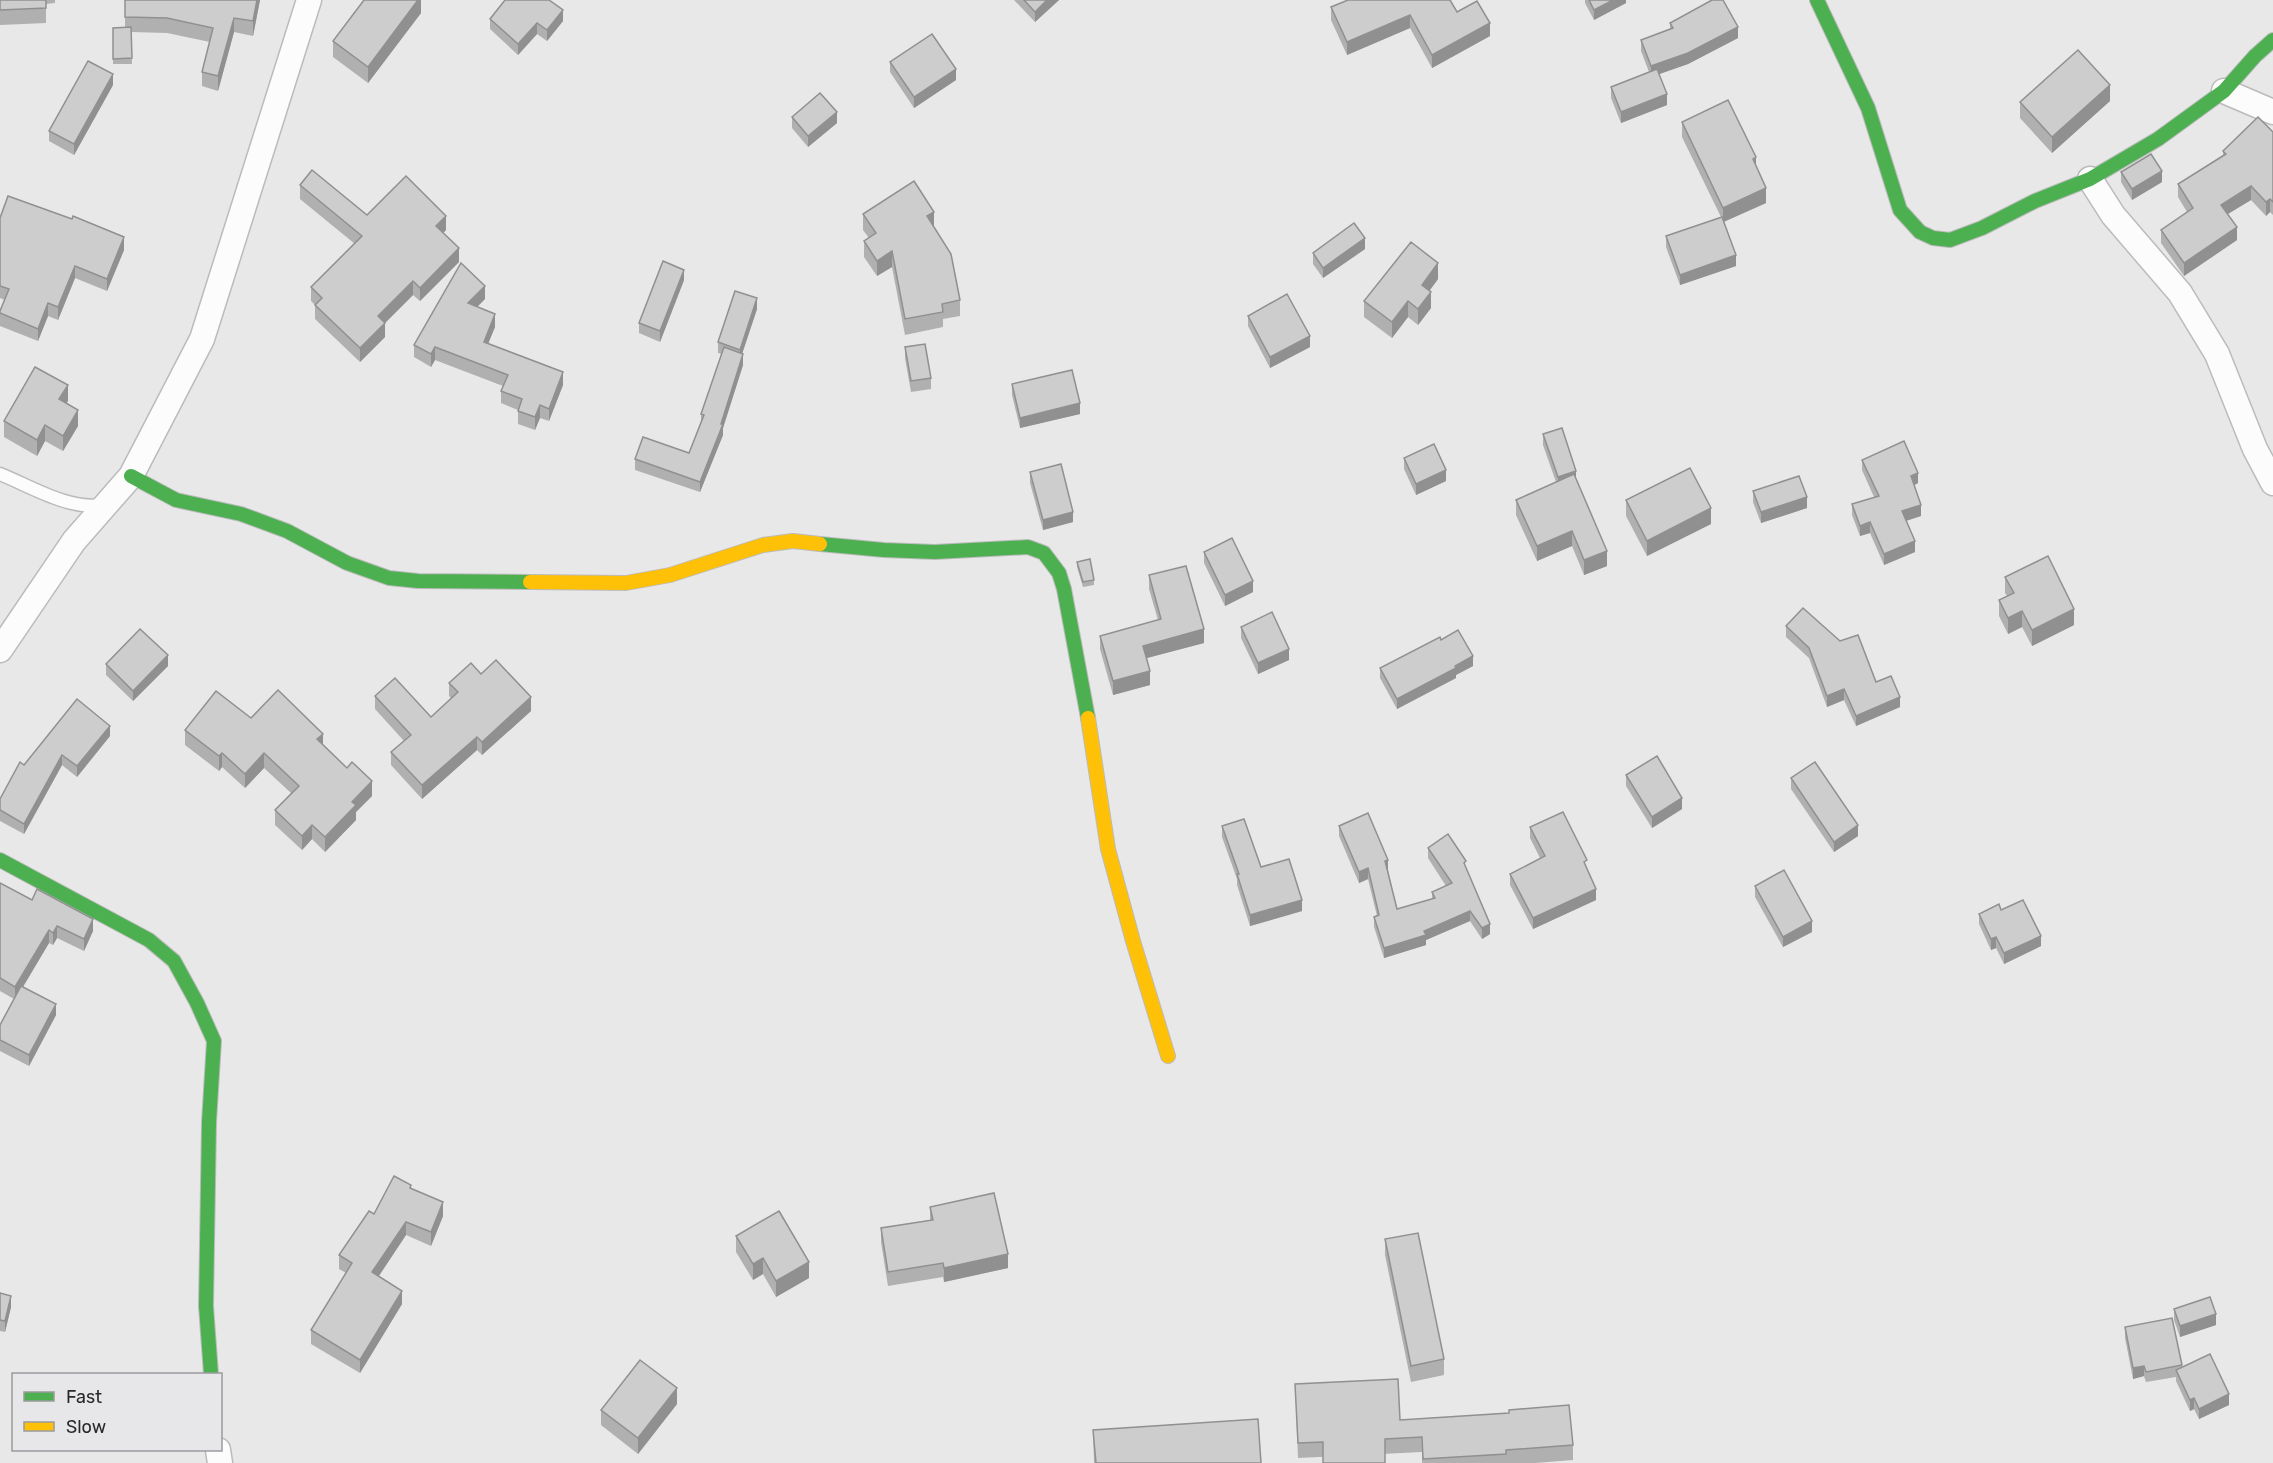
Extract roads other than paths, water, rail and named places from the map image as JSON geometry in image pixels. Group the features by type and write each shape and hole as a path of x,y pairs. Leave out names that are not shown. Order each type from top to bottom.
{"street":[{"path":"0,650 74,541 131,476 202,339 309,0"},
{"path":"1816,0 1868,108 1900,210 1920,232 1933,238 1950,240 1982,228 2035,201 2090,179 2158,139 2224,90 2273,40"},
{"path":"2224,90 2273,112"},
{"path":"2090,179 2113,215 2180,293 2217,354 2255,449 2273,483"},
{"path":"131,476 176,500 241,514 287,531 347,563 388,578 418,582 626,583 670,575 763,545 793,541 884,550 935,552 1029,547 1044,553 1059,573 1064,589 1082,680 1108,849 1168,1056"},
{"path":"0,860 149,940 166,954 174,961 197,1002 214,1041 209,1122 206,1306 211,1373"}],"lane":[{"path":"0,474 73,504 91,507 107,505"}]}
